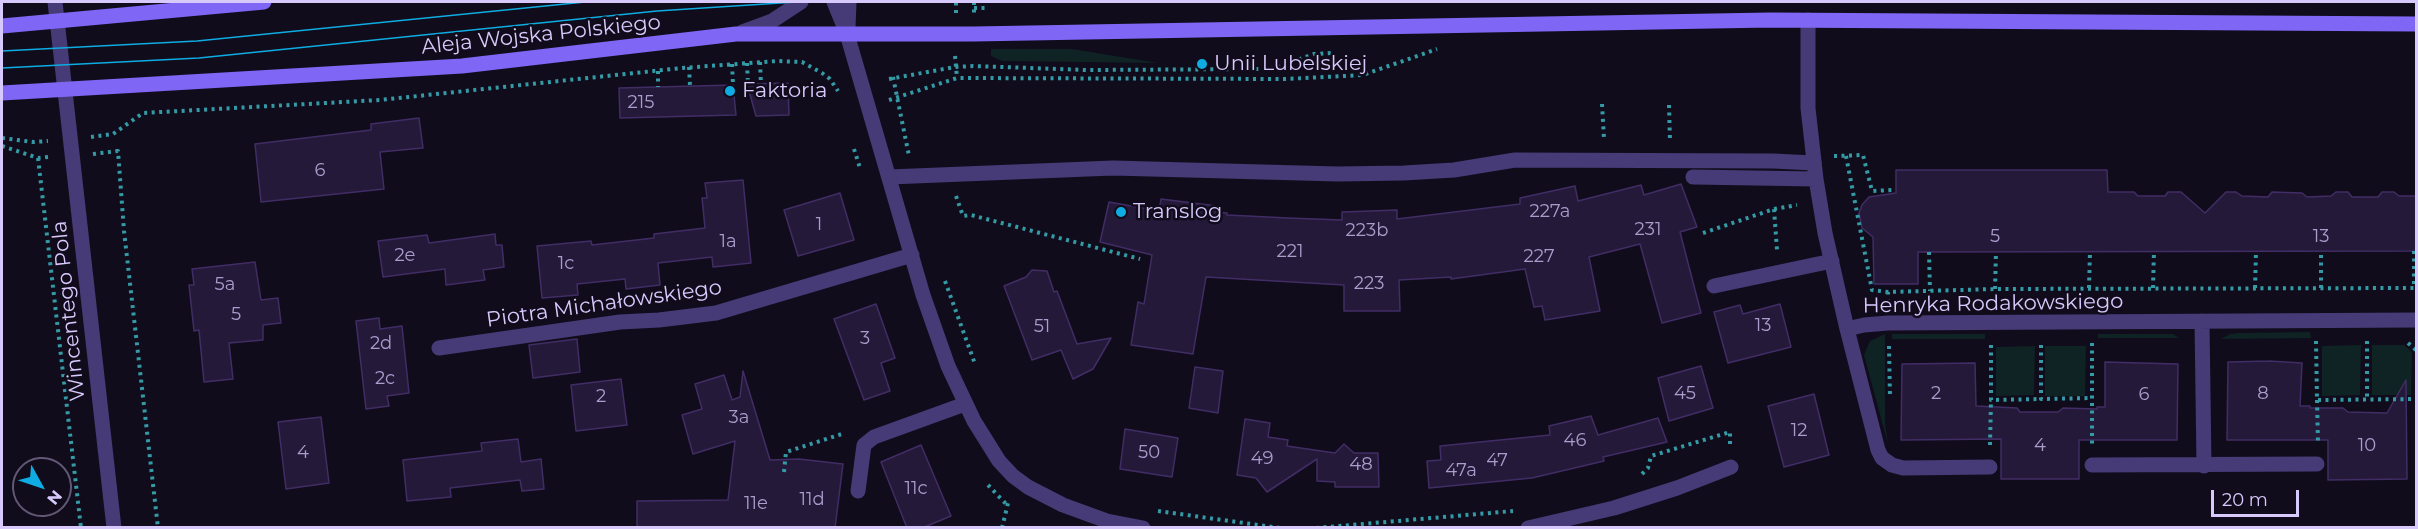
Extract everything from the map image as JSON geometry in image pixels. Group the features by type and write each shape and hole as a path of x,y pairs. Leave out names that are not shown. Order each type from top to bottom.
{"main road":[{"path":"2,26 264,2"},
{"name":"Aleja Wojska Polskiego","path":"2,93 451,67 736,34 964,34 1808,20 2416,24"}],"street":[{"path":"55,2 66,89"},
{"path":"736,34 761,26 801,2"},
{"path":"834,2 848,34 935,330 965,404 999,461 1013,476 1028,487 1063,505 1107,521 1143,528"},
{"path":"848,34 849,2"},
{"name":"Henryka Rodakowskiego","path":"1808,20 1808,108 1815,166 1847,329 1888,323 2416,320"},
{"name":"Wincentego Pola","path":"66,89 114,528"},
{"path":"889,177 1113,168 1338,174 1404,173 1454,170 1515,160 1791,161 1815,166"},
{"path":"1693,177 1815,166"},
{"name":"Piotra Michałowskiego","path":"439,348 620,322 716,313 912,255"},
{"path":"1713,286 1832,261"},
{"path":"2202,321 2204,466"},
{"path":"1847,329 1882,458 1892,465 1904,468 1990,466"},
{"path":"858,491 864,445 874,437 965,404"},
{"path":"2092,465 2317,464"},
{"path":"1528,528 1614,508 1677,488 1731,467"}],"path":[{"path":"974,8 987,8"},
{"path":"886,101 957,78 1286,79 1363,75 1441,48 1418,49"},
{"path":"914,176 891,78 955,67 1098,70 1271,69 1314,54 1337,52"},
{"path":"760,62 761,84"},
{"path":"98,136 113,134 143,113 380,100 658,70 760,62 801,63 830,79 841,98"},
{"path":"747,63 748,85"},
{"path":"732,64 732,85"},
{"path":"689,67 690,86"},
{"path":"955,67 957,78"},
{"path":"658,70 658,87"},
{"path":"1602,104 1605,160"},
{"path":"1668,105 1671,160"},
{"path":"2,138 33,142 50,140"},
{"path":"2,146 38,158 57,157"},
{"path":"90,154 117,150 158,528"},
{"path":"1815,166 1846,156 1863,155 1872,191 1892,190"},
{"path":"1846,156 1872,290 1877,293 1888,292"},
{"path":"38,158 81,528"},
{"path":"947,194 955,194 963,216 971,214 1140,259"},
{"path":"1703,234 1774,209 1777,252"},
{"path":"2153,288 2154,251"},
{"path":"2414,251 2414,288"},
{"path":"1929,252 1929,291"},
{"path":"1995,289 1996,252"},
{"path":"2089,288 2090,252"},
{"path":"2255,288 2256,252"},
{"path":"2321,252 2321,288"},
{"path":"942,273 978,374"},
{"path":"2367,400 2368,319"},
{"path":"2316,320 2318,440"},
{"path":"2092,322 2092,442"},
{"path":"2040,323 2041,399"},
{"path":"1990,440 1991,324"},
{"path":"1991,399 2092,398"},
{"path":"2317,400 2416,399"},
{"path":"784,472 786,452 859,429 874,437"},
{"path":"1635,482 1648,468 1651,456 1730,432 1731,467"},
{"path":"1147,510 1280,528"},
{"path":"1316,528 1520,510"}],"green space":[{"path":"991,49 1072,49 1158,63 1002,61 991,56"},
{"path":"2310,332 2311,338 2221,339 2230,334 2239,333"},
{"path":"1885,334 1885,423 1888,444 1864,355 1870,341"},
{"path":"1892,334 1985,334 1985,339 1892,339"},
{"path":"2098,334 2173,334 2179,338 2098,338"},
{"path":"2361,345 2360,395 2322,396 2322,346"},
{"path":"2372,345 2404,345 2412,352 2411,395 2372,395"},
{"path":"2035,346 2034,395 1996,396 1996,347"},
{"path":"2045,346 2086,346 2085,396 2045,396"}],"building":[{"path":"788,83 789,115 756,116 747,84"},
{"path":"733,85 736,115 620,118 619,88"},
{"path":"419,118 423,148 380,152 384,189 261,202 255,144 371,130 371,124"},
{"path":"1896,170 2107,170 2108,192 2134,192 2138,196 2165,196 2168,192 2181,192 2205,213 2226,192 2236,192 2242,196 2268,197 2272,192 2302,193 2307,197 2331,196 2336,192 2348,192 2352,197 2378,197 2382,192 2394,192 2399,196 2416,196 2416,251 1918,252 1918,284 1874,284 1873,237 1862,228 1859,213 1869,197 1896,193"},
{"path":"743,180 751,263 713,267 712,257 658,263 660,285 626,289 625,279 577,284 578,295 542,298 537,246 591,241 592,245 654,238 654,234 705,228 702,198 707,198 705,183"},
{"path":"1681,184 1697,227 1680,232 1701,313 1662,323 1640,244 1589,257 1600,311 1545,320 1542,306 1534,307 1525,269 1451,279 1451,277 1399,280 1400,311 1344,311 1344,285 1206,277 1193,354 1131,345 1138,302 1144,304 1152,255 1100,242 1109,202 1159,211 1161,199 1217,206 1216,212 1227,213 1227,215 1342,220 1342,212 1397,210 1397,219 1520,204 1520,198 1575,186 1578,201 1641,185 1644,195"},
{"path":"840,193 854,240 798,256 784,210"},
{"path":"495,234 496,245 502,245 504,267 483,270 485,280 446,285 445,269 383,277 378,241 427,235 429,243"},
{"path":"255,262 261,300 278,298 281,323 263,325 263,340 229,343 233,379 204,382 199,330 194,331 189,285 194,285 192,269"},
{"path":"1032,270 1047,271 1077,344 1111,338 1093,369 1073,379 1061,350 1032,360 1004,286 1026,277"},
{"path":"876,304 895,358 881,363 890,391 864,400 834,319"},
{"path":"1780,304 1791,347 1728,363 1714,312 1740,305 1743,314"},
{"path":"379,318 380,329 402,326 409,393 387,396 389,406 366,409 356,321"},
{"path":"577,339 580,372 533,378 529,345"},
{"path":"2105,362 2178,364 2177,440 2079,440 2079,479 2001,479 2001,439 1901,440 1902,364 1975,363 1976,406 2017,408 2020,412 2058,412 2063,408 2097,409 2097,407 2105,407"},
{"path":"2228,362 2302,363 2300,406 2310,406 2310,408 2343,408 2348,412 2387,413 2406,380 2407,479 2328,480 2328,440 2227,440"},
{"path":"1701,366 1713,408 1669,421 1658,378"},
{"path":"1195,367 1223,371 1218,413 1189,408"},
{"path":"743,371 770,460 799,459 843,464 835,528 637,528 637,501 728,500 735,441 693,454 682,415 702,409 695,384 724,375 732,400 740,397"},
{"path":"621,379 627,425 576,431 571,385"},
{"path":"1814,394 1829,455 1784,467 1768,406"},
{"path":"1591,416 1598,435 1658,418 1667,442 1603,457 1604,461 1532,478 1429,488 1427,461 1441,460 1440,446 1550,435 1549,426"},
{"path":"321,417 329,483 286,489 278,422"},
{"path":"1245,419 1270,423 1268,437 1288,440 1287,446 1335,453 1344,444 1354,453 1378,453 1379,487 1335,487 1335,482 1317,481 1317,459 1267,492 1256,478 1237,475"},
{"path":"1125,429 1178,438 1172,477 1120,469"},
{"path":"518,439 521,462 541,459 544,489 522,491 520,480 450,488 451,497 407,501 403,460 482,451 481,443"},
{"path":"921,445 951,516 922,528 907,528 881,462"}],"tram line":[{"path":"2,51 197,41 585,2"},
{"path":"2,68 199,58 657,11 796,2"}],"place":[{"name":"Unii Lubelskiej","path":"1202,64"},
{"name":"Faktoria","path":"730,91"},
{"name":"Translog","path":"1121,212"}]}
